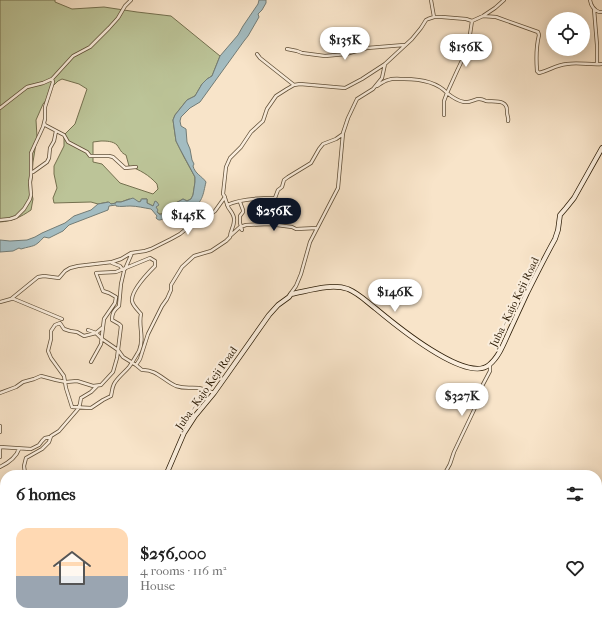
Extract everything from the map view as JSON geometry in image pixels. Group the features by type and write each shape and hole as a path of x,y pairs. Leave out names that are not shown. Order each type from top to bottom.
{"main road":[{"name":"Juba - Kajo Keji Road","path":"490,364 496,358 502,347 554,239 558,230 560,215 574,198 602,148"},
{"path":"291,294 326,288 338,287 348,289 358,294 410,336 452,361 474,369 482,368 490,364"},
{"name":"Juba - Kajo Keji Road","path":"168,470 184,433 195,416 214,393 269,315 291,294"}],"street":[{"path":"0,108 27,87 52,79 73,56 90,47 109,28 131,0"},
{"path":"431,0 434,17"},
{"path":"230,237 234,215 223,194 226,167 230,158 254,130 263,122 267,109 276,96 286,88 300,84 345,88 385,64 412,39 426,20 434,17 472,21 483,16 504,0"},
{"path":"590,0 594,9 602,12"},
{"path":"594,9 597,64"},
{"path":"483,16 496,17 539,33 536,71 540,73 555,66 565,64 602,64"},
{"path":"444,115 444,101 456,71 466,52 472,21"},
{"path":"287,49 297,51 302,54 325,56 346,54 367,48 405,45"},
{"path":"257,54 294,85"},
{"path":"373,89 382,78 385,64"},
{"path":"291,294 301,274 310,242 338,188 343,133 357,99 388,80 399,78 424,80 434,83 460,101 466,102 478,99 502,102 508,108 508,121"},
{"path":"0,220 16,217 24,209 30,199 32,153 43,127 45,107 53,82 52,79"},
{"path":"43,83 51,86"},
{"path":"0,102 6,104"},
{"path":"44,122 45,126 64,135 68,142 87,152 90,156 100,155 113,157 125,168 136,166"},
{"path":"32,172 47,162 56,131"},
{"path":"228,205 260,198 275,198 278,190 282,188 284,180 311,163 323,144 336,139 343,133"},
{"path":"0,302 11,299 38,277 44,276 59,278 70,268 112,262 132,253 151,249 180,234 191,225 202,221 216,211 225,197"},
{"path":"240,202 243,210 240,216 242,230 240,227"},
{"path":"136,365 140,359 148,334 171,290 171,285 182,267 194,256 211,251 230,237 240,227 246,225 269,224 292,227 296,229 317,228"},
{"path":"0,457 0,447 31,449 40,445 45,438 59,431 78,409 81,398 97,386 101,385 113,372 117,358 122,326 112,320 112,314 119,306 124,271 132,253"},
{"path":"90,362 101,344 104,319 115,303 116,297 103,291 96,273 116,272 150,258 155,261 155,266 133,293 132,300 135,308 142,314 140,321 142,340 139,351 129,367 114,385 111,396 91,408 72,407 64,376 51,358 48,351 51,331 55,325 60,323 64,329 77,332 84,336 96,333 103,327"},
{"path":"112,262 120,266 124,271"},
{"path":"11,299 62,319"},
{"path":"88,330 96,333 118,350 123,357 142,370 147,369 153,371 168,381 183,388 199,388 214,393"},
{"path":"447,470 474,410 480,390 490,371 490,364"},
{"path":"0,393 16,387 23,382 41,376 66,382 77,381 97,386"},
{"path":"0,426 0,432"},
{"path":"25,470 26,458 42,449 51,436"},
{"path":"0,467 12,460 19,449"}],"green space":[{"path":"0,0 55,0 55,2 72,9 104,7 171,16 220,56 212,76 202,84 195,96 187,100 175,115 173,120 176,141 195,177 193,195 191,199 187,201 183,199 173,204 161,214 157,212 154,204 153,206 147,203 147,199 142,199 139,202 129,199 111,204 108,202 98,204 91,202 54,203 53,198 57,188 54,166 64,146 64,135 75,124 87,89 79,84 62,79 52,87 36,120 37,137 33,162 31,190 33,199 31,210 24,215 8,221 0,222","holes":["93,142 111,142 117,145 126,155 129,166 141,171 151,178 157,184 158,189 153,194 120,183 102,164 93,162"]}],"water":[{"path":"259,0 266,0 266,3 258,14 259,17 248,36 200,102 190,108 181,117 181,126 186,129 187,142 194,164 194,169 206,182 202,198 197,205 188,209 185,205 180,205 178,215 170,218 165,214 163,215 163,219 160,220 156,218 157,216 151,209 133,206 109,206 108,210 69,225 63,231 49,238 44,237 34,246 21,249 19,248 13,251 0,252 0,240 27,240 65,223 74,216 91,210 98,204 109,202 111,204 133,198 139,202 141,199 147,199 147,203 153,206 155,201 157,202 159,205 156,207 158,210 157,212 161,215 165,213 167,206 171,206 183,199 187,201 191,199 193,195 195,177 176,141 173,120 175,115 187,100 195,96 202,84 212,76 220,56 238,35 258,4"}]}
